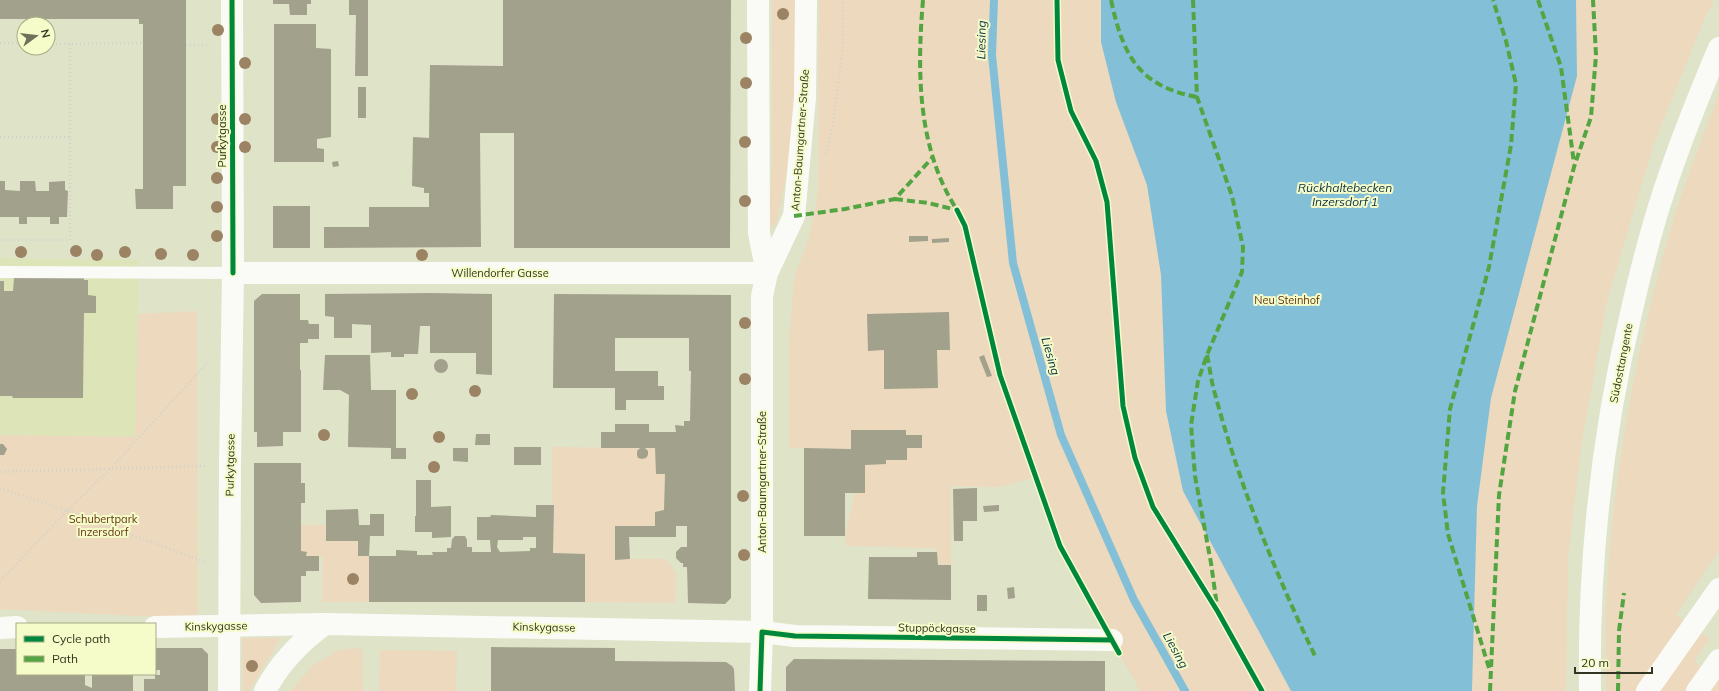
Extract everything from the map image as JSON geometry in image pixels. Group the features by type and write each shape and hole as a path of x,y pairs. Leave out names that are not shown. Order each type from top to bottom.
{"main road":[{"name":"Purkytgasse","path":"229,691 228,625 233,272 232,0"},
{"name":"Anton-Baumgartner-Straße","path":"758,0 759,232 767,273"},
{"name":"Anton-Baumgartner-Straße","path":"760,691 762,632 762,304 767,273 794,216 805,98 806,0"},
{"name":"Südosttangente","path":"1590,691 1591,589 1597,508 1607,433 1620,358 1641,269 1664,192 1691,114 1719,48"},
{"name":"Willendorfer Gasse","path":"233,272 767,273"},
{"path":"1647,691 1719,589"},
{"name":"Kinskygasse","path":"156,626 325,624 762,632"},
{"path":"265,691 274,674 290,654 306,637 325,624"},
{"path":"0,628 16,627"},
{"name":"Stuppöckgasse","path":"762,632 795,636 1112,640"},
{"path":"1697,691 1715,667"}],"lane":[{"path":"0,272 233,272"}],"path":[{"path":"825,158 833,124 843,48 843,0"},
{"path":"0,43 16,43"},
{"path":"56,44 143,43"},
{"path":"0,240 70,240 70,44"},
{"path":"186,45 212,44"},
{"path":"0,137 70,137"},
{"path":"0,581 67,511 111,468 211,358"},
{"path":"0,472 213,466"},
{"path":"0,488 212,564"}],"shaded area":[{"path":"0,258 139,260 135,437 0,435"}],"green space":[{"path":"772,0 797,0 794,105 787,173 776,225 772,228 769,222 772,161"},
{"name":"Neu Steinhof","path":"819,0 1714,0 1704,20 1654,143 1607,301 1582,441 1568,556 1566,691 1140,691 1119,653 1032,478 1000,487 951,486 951,565 938,565 936,548 846,546 845,536 865,449 789,448 789,345 794,278 809,237 818,193"},
{"path":"1719,92 1719,550 1676,615 1710,639 1694,661 1719,680 1719,691 1606,691 1606,618 1609,558 1620,458 1628,409 1661,262 1685,183"},
{"name":"Schubertpark Inzersdorf","path":"197,311 198,619 0,609 0,435 135,437 138,314"},
{"path":"552,447 655,448 656,473 665,474 664,510 655,512 655,526 615,526 615,559 666,559 676,573 675,603 585,602 585,554 553,553"},
{"path":"301,525 326,525 326,541 358,541 369,556 369,602 322,602 323,557 306,556 301,551"},
{"path":"242,638 281,638 249,691 243,691"},
{"path":"362,648 363,691 291,691 313,665 339,650"},
{"path":"380,650 457,651 456,691 379,691"}],"water":[{"name":"Rückhaltebecken Inzersdorf 1","path":"1101,0 1576,0 1577,76 1491,398 1477,506 1472,691 1291,691 1183,491 1166,411 1161,275 1147,185 1116,102 1101,42"}],"building":[{"path":"0,0 186,0 186,186 173,186 173,209 136,209 135,189 143,189 143,24 139,24 139,19 56,19 56,16 16,16 16,19 0,19"},
{"path":"273,0 311,0 311,4 307,4 307,15 290,15 289,4 273,4"},
{"path":"349,0 368,0 368,76 355,76 356,15 349,15"},
{"path":"503,0 731,0 730,248 514,248 514,133 480,133 481,247 324,248 324,227 369,227 369,207 429,207 429,193 424,193 424,188 412,186 413,137 429,138 430,65 503,66"},
{"path":"274,24 316,24 316,48 331,49 331,137 317,139 317,148 324,149 324,162 274,162"},
{"path":"358,87 366,87 366,118 358,118"},
{"path":"338,161 339,166 333,167 332,162"},
{"path":"0,181 5,181 5,190 20,191 20,181 35,181 36,191 49,191 49,182 65,181 65,190 68,191 67,217 59,217 59,224 50,224 50,217 27,217 27,224 19,224 19,217 0,217"},
{"path":"273,206 310,206 310,248 273,248"},
{"path":"909,236 928,236 928,241 909,242"},
{"path":"949,238 949,242 932,243 932,239"},
{"path":"14,278 84,278 84,280 88,280 88,295 96,296 96,313 84,313 83,398 12,398 13,396 0,396 0,281 4,281 4,291 13,291"},
{"path":"262,294 300,294 300,320 308,320 309,324 319,324 319,339 308,339 308,343 300,343 301,432 283,432 283,446 257,447 257,432 254,432 254,301"},
{"path":"325,294 492,294 492,375 476,374 476,353 430,353 430,326 420,326 418,354 404,354 404,357 391,357 391,352 371,353 371,325 352,324 352,338 334,338 334,317 325,316"},
{"path":"554,294 731,295 731,598 725,604 688,603 687,567 683,567 683,563 676,558 676,552 681,547 687,547 687,526 676,526 676,537 629,537 630,559 615,560 615,526 655,526 655,512 664,510 665,474 656,474 655,448 645,448 648,451 648,455 646,458 642,459 638,458 637,455 637,451 640,448 601,448 601,432 615,432 615,424 649,424 649,432 676,432 675,425 684,426 684,421 690,421 691,371 689,371 689,338 615,338 615,371 658,371 658,386 664,386 664,400 626,400 626,410 615,410 615,388 553,388"},
{"path":"949,312 950,350 937,350 938,388 884,389 884,350 868,351 867,314"},
{"path":"325,355 370,355 371,390 396,390 396,448 406,448 406,459 391,459 391,448 348,447 349,395 340,390 323,390"},
{"path":"984,355 992,376 987,377 979,357"},
{"path":"441,359 446,361 448,366 446,371 441,373 436,371 434,366 436,361"},
{"path":"851,430 906,430 906,435 922,435 922,448 907,448 907,460 886,460 886,464 865,465 865,493 845,493 845,536 804,536 804,448 851,449"},
{"path":"476,434 490,434 490,445 475,445"},
{"path":"0,444 3,444 7,449 4,455 0,455"},
{"path":"514,447 541,447 541,465 514,465"},
{"path":"453,448 468,448 468,462 453,461"},
{"path":"254,463 301,463 301,483 305,483 305,503 301,503 301,551 307,552 306,556 319,556 319,571 306,571 306,576 301,576 301,602 261,603 254,595"},
{"path":"416,480 431,480 431,507 451,506 451,537 432,538 432,532 415,532"},
{"path":"977,488 977,521 963,521 963,541 954,541 953,489"},
{"path":"536,505 554,505 553,553 585,554 585,602 369,602 369,556 396,556 396,550 417,551 417,555 433,555 432,552 447,552 447,548 451,548 452,539 455,536 465,536 467,540 467,547 472,547 472,552 491,552 490,540 477,540 477,517 490,517 491,515 536,517","holes":["523,537 536,537 536,548 530,548 530,551 500,552 497,547 498,540 523,540"]},
{"path":"999,505 999,511 984,512 983,506"},
{"path":"358,509 359,525 370,525 370,514 384,514 384,536 370,536 369,556 358,556 358,541 326,541 326,510"},
{"path":"917,552 937,552 938,565 951,565 951,600 868,599 869,557 917,557"},
{"path":"1014,587 1015,598 1008,599 1007,588"},
{"path":"977,595 987,595 987,611 977,611"},
{"path":"491,647 615,648 615,661 726,662 734,669 735,691 491,691"},
{"path":"156,648 202,648 208,654 208,691 144,691 144,679 155,679 155,675 160,675 160,670 156,670"},
{"path":"0,649 16,649 16,675 85,675 85,685 92,688 92,675 133,675 133,691 0,691"},
{"path":"794,659 1105,661 1105,691 786,691 786,667"}],"waterway":[{"name":"Liesing","path":"994,0 992,55 1013,263 1061,435 1134,600 1185,691"}],"marked path":[{"path":"923,0 920,54 923,108 927,135 934,161 944,186 957,210"},
{"path":"1111,0 1121,37 1136,65 1147,76 1160,85 1177,92 1197,97"},
{"path":"1193,0 1197,97 1232,196 1243,247 1242,272 1207,355 1198,381 1191,425 1195,476 1211,563 1217,606"},
{"path":"1489,668 1448,534 1443,493 1450,409 1489,267 1511,145 1516,84 1506,41 1493,0"},
{"path":"1538,0 1561,67 1574,163"},
{"path":"1490,691 1499,495 1515,391 1574,167 1591,117 1596,55 1593,0"},
{"path":"794,216 845,209 895,199 932,158"},
{"path":"895,199 928,203 957,210"},
{"path":"1207,355 1214,389 1235,461 1272,560 1315,656"},
{"path":"1618,691 1619,631 1624,593"}],"cycle path":[{"path":"232,0 233,273"},
{"path":"1057,0 1058,60 1071,111 1096,161 1107,202 1123,406 1135,458 1153,507 1218,612 1262,691"},
{"path":"957,210 965,226 1000,375 1060,546 1119,653"},
{"path":"760,691 762,632 795,636 1112,640"}]}
